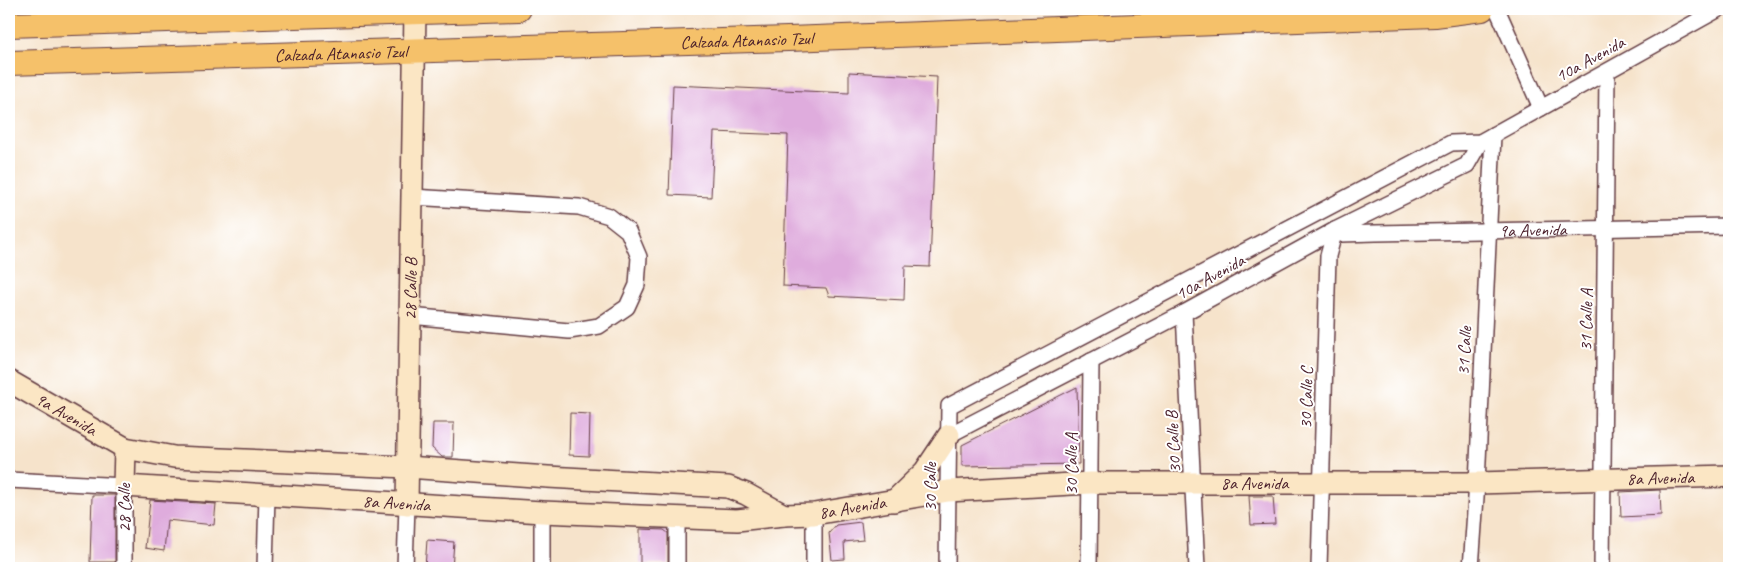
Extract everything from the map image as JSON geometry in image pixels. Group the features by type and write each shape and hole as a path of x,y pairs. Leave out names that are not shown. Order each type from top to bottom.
{"main road":[{"path":"9,25 414,10 520,9"},
{"name":"Calzada Atanasio Tzul","path":"9,63 414,52 937,34 1435,15 1482,9"},
{"name":"28 Calle B","path":"407,504 414,10"},
{"name":"9a Avenida","path":"9,381 125,448"},
{"path":"894,501 925,471 949,435"},
{"name":"8a Avenida","path":"125,448 174,457 407,467 548,477 728,486 784,514"},
{"name":"28 Calle","path":"124,486 125,448"},
{"name":"8a Avenida","path":"124,486 542,512 737,520 784,514 814,514 948,491 1090,483 1477,483 1729,476"}],"street":[{"path":"1497,9 1541,108"},
{"name":"10a Avenida","path":"949,406 1451,143 1486,139 1719,9"},
{"name":"31 Calle A","path":"1602,568 1607,72"},
{"name":"10a Avenida","path":"949,435 1184,313 1335,230 1467,164 1486,139"},
{"name":"31 Calle","path":"1470,568 1477,483 1489,231 1486,139"},
{"path":"410,316 569,331 599,326 627,307 637,284 639,257 628,231 609,216 579,207 412,197"},
{"name":"9a Avenida","path":"1335,230 1341,234 1729,226"},
{"name":"30 Calle C","path":"1319,568 1323,482 1328,256 1335,230"},
{"name":"30 Calle B","path":"1184,313 1197,568"},
{"name":"30 Calle A","path":"1089,568 1090,361"},
{"name":"30 Calle","path":"948,568 949,406"},
{"name":"8a Avenida","path":"9,480 124,486"},
{"name":"28 Calle","path":"124,486 124,568"},
{"path":"265,568 267,495"},
{"name":"28 Calle B","path":"405,568 407,504"},
{"path":"542,512 542,568"},
{"path":"814,514 814,568"},
{"path":"676,568 677,517"}],"building":[{"path":"849,72 937,77 930,267 905,266 904,300 829,296 826,288 783,286 788,135 714,132 711,197 669,195 673,85 849,93"},
{"path":"1077,387 1079,464 962,466 962,445"},
{"path":"570,413 590,414 589,456 569,455"},
{"path":"433,423 454,423 453,457 442,457 432,448"},
{"path":"1660,490 1661,515 1621,517 1620,492"},
{"path":"92,495 115,495 115,562 90,562"},
{"path":"1249,496 1273,496 1275,524 1251,525"},
{"path":"150,500 216,504 214,525 167,520 164,551 145,548"},
{"path":"861,522 863,540 844,542 845,559 832,560 829,533 836,525"},
{"path":"640,529 664,530 668,533 668,564 640,564"},
{"path":"427,540 454,542 452,568 425,568"}]}
